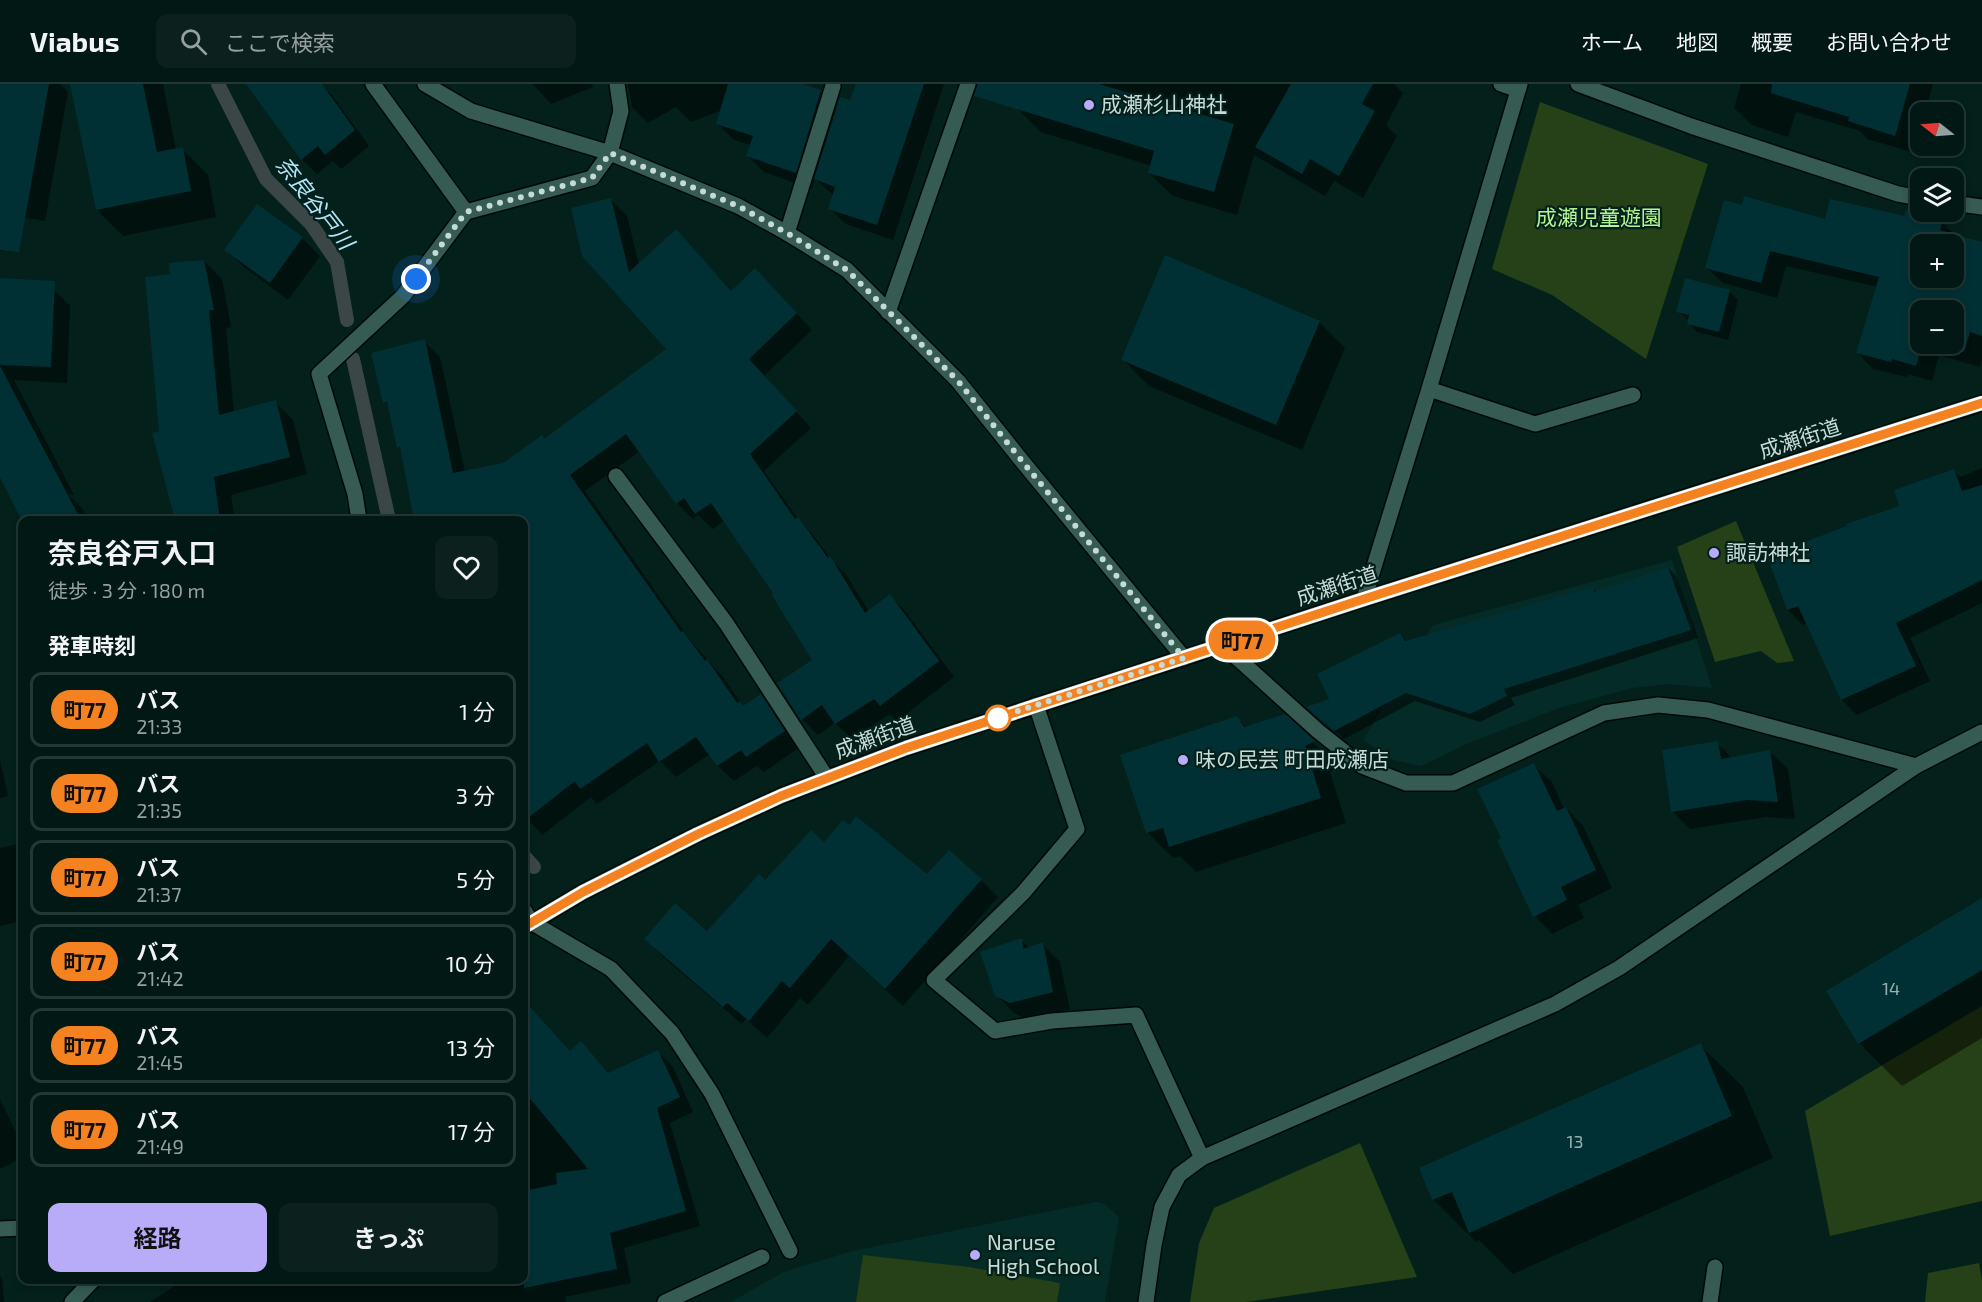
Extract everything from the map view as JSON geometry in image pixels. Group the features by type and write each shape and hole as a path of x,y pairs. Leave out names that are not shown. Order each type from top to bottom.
{"street":[{"path":"373,84 466,212"},
{"path":"425,84 471,111 610,153 738,206 847,270 958,381 1184,658"},
{"path":"358,516 355,494 320,374 403,296 466,212 592,178 610,153 621,111 617,84"},
{"path":"888,312 968,84"},
{"path":"1364,599 1430,389 1519,87 1501,84"},
{"path":"1578,84 1691,126 1910,196"},
{"path":"787,233 833,86"},
{"path":"1964,205 1982,207"},
{"path":"1430,389 1535,424 1633,394"},
{"name":"成瀬街道","path":"530,919 698,834 781,796 906,748 1364,599 1982,403"},
{"path":"616,476 726,622 827,778"},
{"path":"1224,646 1318,731 1362,766 1406,783 1453,783 1604,713 1658,705 1708,710 1916,766"},
{"path":"1036,705 1077,829 1023,892 934,980 995,1031 1052,1022 1136,1016 1202,1158"},
{"path":"1146,1302 1162,1207 1179,1175 1202,1158 1555,1004 1618,968 1916,766 1982,732"},
{"path":"530,919 611,969 672,1033 712,1094 790,1251"},
{"path":"0,1230 18,1228"},
{"path":"665,1302 762,1257"},
{"path":"1710,1302 1715,1267"},
{"path":"72,1302 89,1284"}],"shaded area":[{"path":"1672,560 1712,688 1668,684 1633,688 1562,707 1469,743 1421,766 1393,760 1363,740 1433,625"},
{"name":"Naruse High School","path":"1096,1202 1105,1204 1119,1217 1105,1302 731,1302 783,1272 852,1251"}],"green space":[{"name":"成瀬児童遊園","path":"1540,102 1708,164 1646,359 1552,295 1492,269"},
{"path":"1736,521 1794,661 1777,663 1761,651 1715,662 1677,547"},
{"path":"1982,1006 1982,1201 1830,1236 1805,1111"},
{"path":"1360,1143 1417,1277 1246,1302 1190,1302 1199,1243 1214,1208"},
{"path":"863,1255 969,1267 1060,1283 1057,1302 856,1302"},
{"path":"1979,1263 1982,1302 1925,1302 1928,1273"}],"building":[{"path":"0,84 49,84 19,252 0,250"},
{"path":"70,84 143,84 157,152 183,147 191,191 96,210"},
{"path":"246,84 322,84 355,130 325,155 318,146 301,160"},
{"path":"728,84 803,84 821,90 796,173 746,156 753,136 716,124"},
{"path":"856,84 924,84 877,225 828,209 835,187 814,179 840,97 850,100"},
{"path":"978,84 1099,84 1234,124 1214,192 1148,173 1154,151 974,96"},
{"path":"1291,84 1373,84 1362,104 1375,111 1339,176 1310,159 1302,174 1255,147"},
{"path":"1772,84 1910,84 1895,136 1848,121 1849,117 1771,93"},
{"path":"1744,196 1825,219 1830,199 1904,216 1906,210 1910,211 1910,222 1943,222 1940,230 1954,234 1910,234 1910,288 1964,288 1964,237 1982,242 1982,336 1970,332 1964,352 1964,300 1910,300 1910,354 1920,354 1916,366 1856,353 1879,277 1770,251 1761,283 1705,268 1724,200 1742,205"},
{"path":"611,198 629,272 676,229 731,291 755,268 797,313 749,359 797,411 750,454 795,519 798,517 828,558 830,556 865,613 890,594 939,661 880,706 874,699 835,724 822,705 801,720 777,683 812,660 771,594 773,593 711,503 695,514 684,498 676,504 626,434 570,475 681,632 683,631 705,661 707,659 737,703 740,701 743,706 761,694 785,731 746,757 741,750 717,766 696,737 659,762 647,743 580,789 575,781 528,818 528,516 413,516 400,447 397,448 387,402 383,403 371,353 425,339 453,473 503,463 542,435 544,439 666,349 582,256 571,208"},
{"path":"257,204 303,237 270,283 224,250"},
{"path":"1165,255 1320,321 1276,425 1121,360"},
{"path":"204,260 214,310 209,310 219,415 276,400 290,457 214,477 219,516 174,516 152,433 159,431 145,277 170,274 169,263"},
{"path":"0,278 55,281 51,367 0,365"},
{"path":"1685,278 1730,290 1719,332 1687,324 1689,315 1676,312"},
{"path":"0,366 79,516 20,516 0,477"},
{"path":"1954,469 1962,491 1982,485 1982,580 1896,623 1916,666 1841,700 1798,606 1787,610 1767,556 1847,526 1846,524 1899,506 1894,490"},
{"path":"1668,567 1691,630 1504,689 1507,696 1470,714 1406,693 1334,731 1306,707 1329,699 1317,674 1400,633 1405,641 1593,587 1594,592"},
{"path":"1285,714 1315,741 1305,746 1321,798 1169,847 1163,828 1146,833 1120,755 1237,716 1244,727"},
{"path":"1718,741 1721,759 1770,750 1778,802 1747,800 1671,812 1662,750"},
{"path":"1534,763 1557,811 1566,807 1596,870 1561,887 1567,900 1533,917 1497,840 1501,838 1477,789"},
{"path":"856,816 927,874 949,850 982,879 885,989 831,939 790,988 782,981 749,1021 727,1003 723,1007 644,939 675,903 707,931 759,874 765,880 811,830 824,842 843,820 849,825"},
{"path":"1982,898 1982,970 1858,1044 1826,991"},
{"path":"1022,938 1023,949 1043,942 1053,992 1010,1003 995,996 980,952"},
{"path":"528,1004 570,1051 581,1041 608,1073 658,1050 680,1097 657,1108 686,1211 610,1233 617,1269 524,1288 524,1284 528,1284 528,1190 557,1184 556,1173 588,1169 528,1096"},
{"path":"1701,1043 1732,1116 1469,1233 1452,1192 1432,1200 1419,1168"}],"waterway":[{"name":"奈良谷戸川","path":"218,84 266,179 311,224 337,262 347,320"},
{"name":"奈良谷戸川","path":"353,359 388,516"},
{"name":"奈良谷戸川","path":"528,860 534,867"}],"bus line":[{"name":"町77","path":"528,924 583,892 698,834 781,796 906,748 1364,599 1982,403"}],"place":[{"name":"成瀬杉山神社","path":"1089,105"},
{"name":"諏訪神社","path":"1714,553"},
{"name":"味の民芸 町田成瀬店","path":"1183,760"},
{"name":"Naruse High School","path":"975,1255"}],"route":[{"path":"416,279 466,212 592,178 610,153 738,206 847,270 958,381 1184,658 993,719 998,718"}]}
